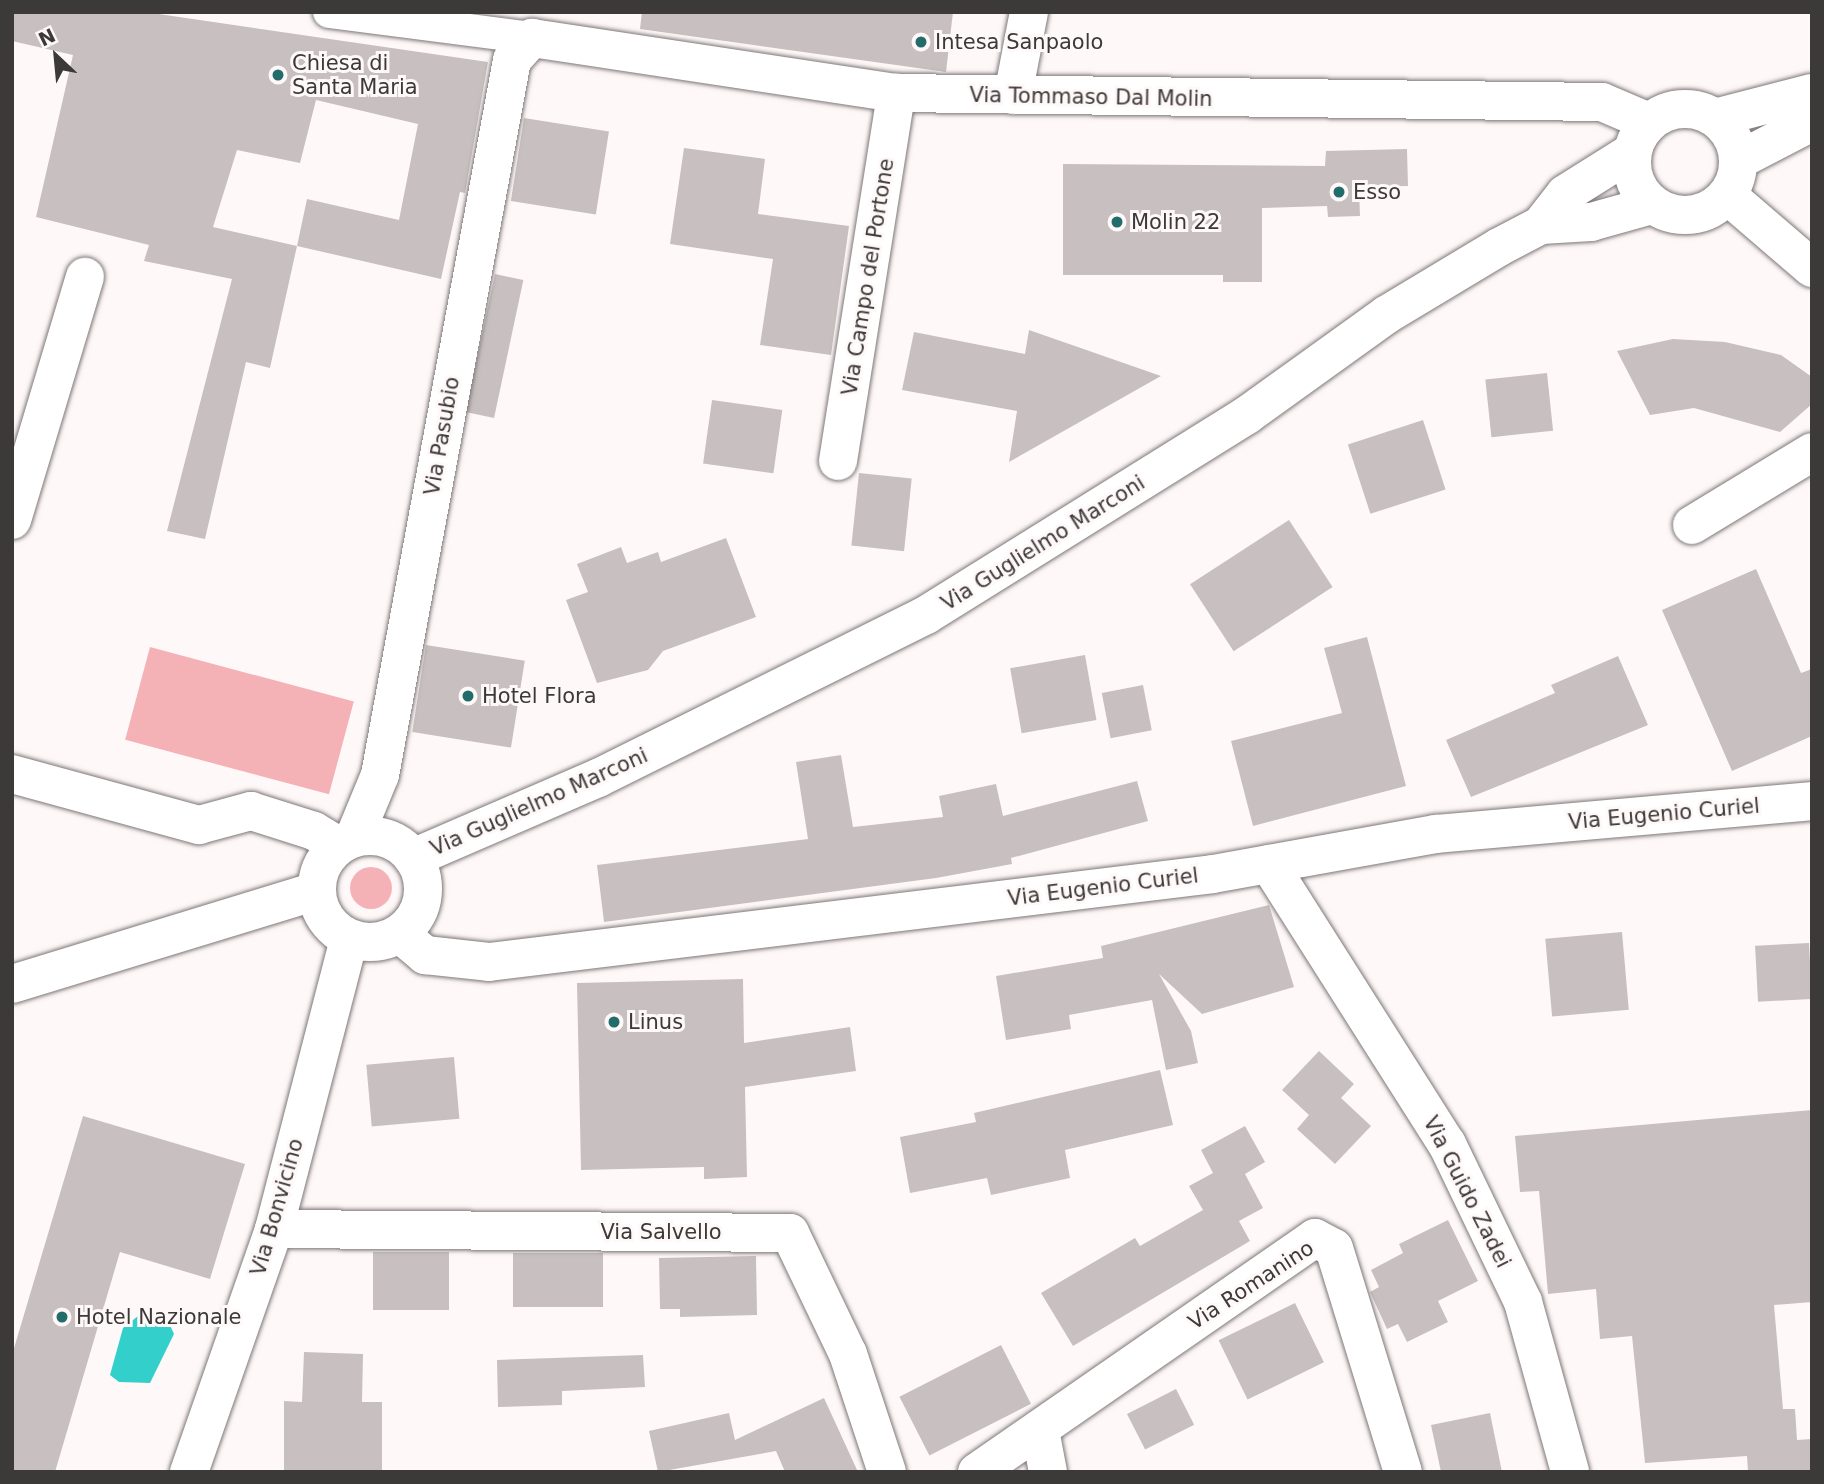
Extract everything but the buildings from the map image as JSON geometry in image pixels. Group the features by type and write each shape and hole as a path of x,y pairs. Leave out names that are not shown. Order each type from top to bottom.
{"street":[{"path":"329,12 402,18 532,38"},
{"path":"1013,95 1029,12"},
{"name":"Via Tommaso Dal Molin","path":"532,38 896,93 1602,102 1641,137"},
{"name":"Via Pasubio","path":"346,842 380,775 512,60 532,38"},
{"name":"Via Campo del Portone","path":"838,461 896,93"},
{"path":"1715,118 1812,93"},
{"path":"1541,225 1565,194 1681,109 1715,118 1728,130 1733,178 1812,268"},
{"path":"1641,137 1635,181 1652,205 1683,216 1700,214 1733,178 1812,122"},
{"name":"Via Guglielmo Marconi","path":"413,858 598,778 926,615 1247,415 1386,315 1541,225 1591,222 1652,205"},
{"path":"12,520 85,277"},
{"path":"1692,525 1812,453"},
{"path":"12,774 199,825 251,811 346,842"},
{"name":"Via Eugenio Curiel","path":"400,934 425,956 489,961 1269,864 1436,834 1812,801"},
{"name":"Via Guglielmo Marconi","path":"346,842 387,838 413,858 423,881 421,907 400,934"},
{"path":"346,842 326,858 316,891 325,920 349,939 366,943 400,934"},
{"name":"Via Guido Zadei","path":"1269,864 1447,1144 1523,1302 1570,1472"},
{"path":"12,985 316,891"},
{"name":"Via Bonvicino","path":"189,1472 274,1228 349,939"},
{"name":"Via Salvello","path":"274,1228 790,1233 827,1304 848,1354 887,1472"},
{"name":"Via Romanino","path":"976,1472 1315,1238 1334,1248 1403,1472"},
{"path":"1040,1430 1048,1472"}],"shaded area":[{"path":"150,647 354,702 329,794 125,740"},
{"path":"371,867 386,873 392,888 386,903 371,909 356,903 350,888 356,873"}],"water":[{"path":"148,1308 164,1312 174,1334 150,1383 119,1382 110,1375 123,1328"}],"place":[{"name":"Intesa Sanpaolo","path":"921,42"},
{"name":"Chiesa di Santa Maria","path":"278,75"},
{"name":"Esso","path":"1339,192"},
{"name":"Molin 22","path":"1117,222"},
{"name":"Hotel Flora","path":"468,696"},
{"name":"Linus","path":"614,1022"},
{"name":"Hotel Nazionale","path":"62,1317"}]}
